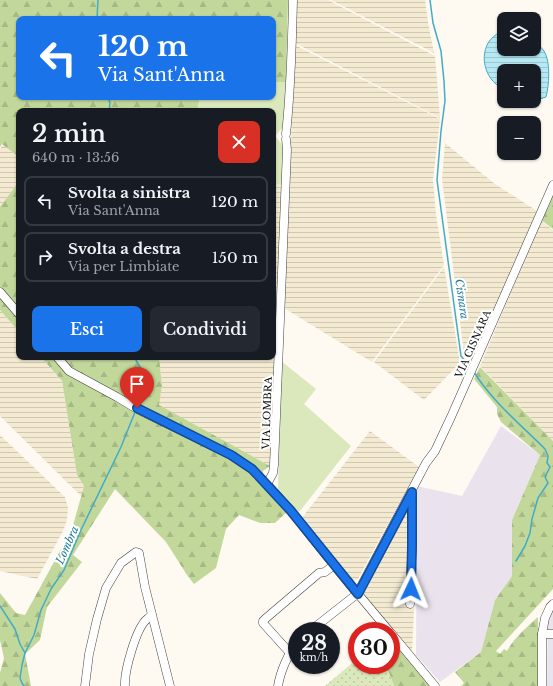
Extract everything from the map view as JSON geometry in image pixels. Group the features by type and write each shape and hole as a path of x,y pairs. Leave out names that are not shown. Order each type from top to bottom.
{"street":[{"name":"VIA LOMBRA","path":"266,484 273,473 274,465 287,150 285,135 291,74 293,0"},
{"name":"VIA CISNARA","path":"358,594 426,463 435,451 470,376 553,186"},
{"path":"0,292 16,311"},
{"path":"60,360 69,371 137,408 231,455 252,469 291,511 382,622"},
{"path":"410,604 412,492"},
{"path":"85,686 92,640 106,588 121,564 136,552 138,553 170,686"},
{"path":"288,652 263,623 263,621 319,573 325,572 334,565"},
{"path":"322,622 358,594"},
{"path":"542,686 542,634 545,618 553,604"},
{"path":"126,686 125,678 140,628 146,619 152,615"},
{"path":"542,634 553,634"},
{"path":"400,644 435,686"},
{"path":"278,686 280,672 288,658"}],"shaded area":[{"path":"297,0 328,0 435,56 440,118 295,43"},
{"path":"331,0 425,0 434,53"},
{"path":"295,45 440,119 433,180 436,215 444,265 372,362 284,308"},
{"path":"445,143 495,184 537,211 473,363 464,353 442,179"},
{"path":"3,144 16,155 16,185 0,207 0,149"},
{"path":"276,184 283,185 276,336"},
{"path":"541,221 553,230 553,441 480,366"},
{"path":"444,267 460,363 424,400 374,362"},
{"path":"0,310 16,329 16,360 44,360 62,381 77,475 84,486 81,496 0,416"},
{"path":"159,360 275,360 270,466 158,405 162,385"},
{"path":"501,426 540,455 512,520 512,576 495,600 481,652 440,682 416,655 417,486 462,496"},
{"path":"370,431 419,467 358,579 353,581 301,519"},
{"path":"0,435 65,497 68,508 67,520 63,531 37,579 0,571"},
{"path":"404,509 410,510 407,607 414,608 412,653 400,639 400,622 386,622 362,593"},
{"path":"553,611 553,686 547,686 548,617"}],"green space":[{"path":"0,0 288,0 286,82 276,82 276,16 16,16 16,100 199,100 198,108 16,108 16,155 2,144 0,147"},
{"path":"276,82 286,82 286,124 276,135 276,108 198,108 199,100 276,100"},
{"path":"276,137 285,148 283,185 276,184"},
{"path":"16,185 16,329 0,310 0,207"},
{"path":"553,193 553,229 541,220"},
{"path":"44,360 159,360 162,385 159,405 270,466 263,471 262,482 287,512 275,523 260,523 239,515 226,529 216,568 194,584 166,542 115,489 73,555 82,562 47,607 40,640 25,654 31,686 0,686 0,673 4,658 0,640 0,593 16,613 25,615 72,529 84,486 77,475 62,381"},
{"path":"281,361 316,389 304,404 351,446 300,511 294,512 278,490"},
{"path":"480,367 553,441 553,589 496,651 500,654 504,649 507,651 517,637 538,617 538,686 461,686 464,683 455,672 481,652 495,600 512,576 512,520 540,455 501,422 497,414 497,407 474,379"},
{"path":"400,648 433,686 394,686 389,674 400,674"},
{"path":"348,667 348,674 389,674 394,686 325,686"}],"water":[{"path":"497,34 497,56 541,56 541,48 543,50 548,61 549,81 546,97 541,99 541,64 497,64 497,85 493,81 486,70 484,56 485,50"}],"waterway":[{"name":"Lombra","path":"97,16 98,0"},
{"name":"Cisnara","path":"430,0 433,23 441,51 445,101 437,180 461,356 470,367"},
{"name":"Lombra","path":"109,100 109,108"},
{"name":"Lombra","path":"136,360 144,375 143,390 138,404"},
{"name":"Cisnara","path":"474,372 498,402 545,449 548,456 547,463 550,467 545,477 548,483 538,498 530,533 525,546 516,561"},
{"name":"Lombra","path":"24,686 20,678 22,665 25,653 34,635 41,610 51,589 64,570 81,530 121,447 135,412"},
{"path":"0,606 15,629 25,653"}],"route":[{"path":"137,408 231,455 252,469 291,511 332,564 358,594 412,492 411,589"}]}
